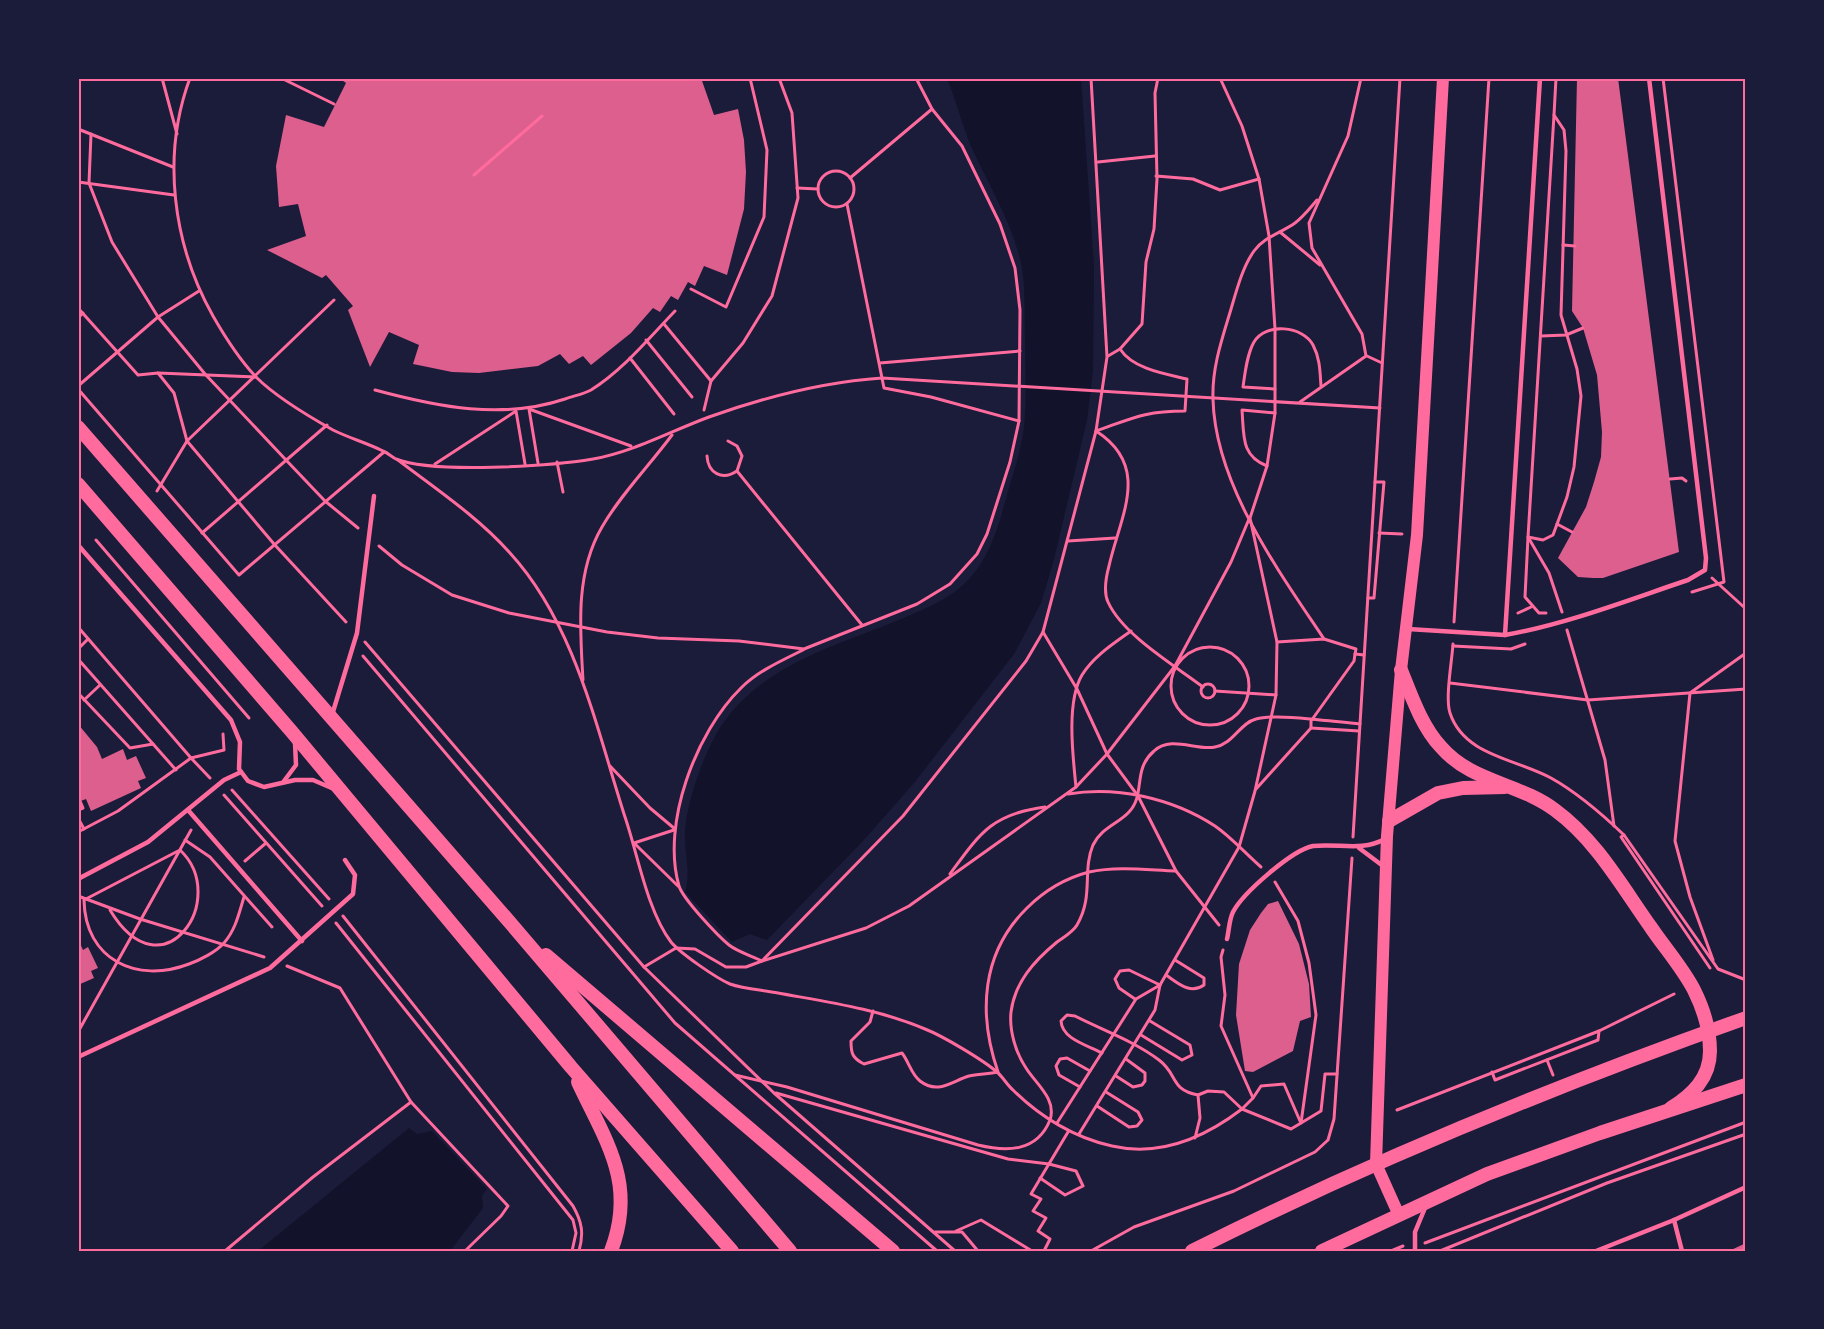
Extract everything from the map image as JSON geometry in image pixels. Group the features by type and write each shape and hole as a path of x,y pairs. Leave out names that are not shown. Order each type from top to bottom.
{"main road":[{"path":"1398,1213 1376,1164 1388,836 1401,670 1417,535 1443,78"},
{"path":"78,428 513,926 790,1251"},
{"path":"78,484 292,732 571,1067 732,1251"},
{"path":"1401,670 1440,746 1475,774 1513,786 1555,809 1591,843 1689,983 1708,1032 1710,1053 1703,1077 1695,1092 1671,1108"},
{"path":"1389,821 1406,814 1427,798 1451,789 1513,786"},
{"path":"513,926 893,1251"},
{"path":"1192,1251 1376,1164 1558,1087 1746,1018"},
{"path":"571,1067 616,1163 621,1185 619,1222 611,1251"},
{"path":"1331,1249 1398,1213 1486,1174 1671,1108 1746,1085"}],"lane":[{"path":"1505,635 1540,78"},
{"path":"1406,628 1505,635 1524,633 1688,580 1705,570 1706,558 1649,78"},
{"path":"331,717 357,633 374,496"},
{"path":"78,545 231,720 240,739 241,772 251,783 270,787 295,780 313,780 337,791 352,803"},
{"path":"270,787 286,780 296,765 296,750 292,732"},
{"path":"78,879 148,842 216,785 241,772"},
{"path":"188,810 302,941"},
{"path":"1227,939 1233,912 1268,873 1289,856 1314,846 1359,848 1375,844 1388,836"},
{"path":"1359,848 1387,871"},
{"path":"78,1056 263,972 278,962 350,898 356,886 353,872 345,860"},
{"path":"1596,1251 1674,1220 1746,1187"},
{"path":"1415,1251 1418,1219 1431,1198"},
{"path":"1674,1220 1682,1251"}],"path":[{"path":"162,78 177,136"},
{"path":"190,78 177,136 173,167 174,195 183,240 199,291 226,339 256,377 327,425 396,459 483,526 511,553 538,589 559,624 583,685 650,896 665,933 676,948 729,983 873,1011 926,1029 998,1072"},
{"path":"281,78 334,104"},
{"path":"691,289 726,307 764,218 767,150 750,78"},
{"path":"704,410 711,381 743,343 772,296 798,198 792,113 779,78"},
{"path":"680,887 675,829 685,786 712,725 741,688 758,675 804,649 935,594 957,578 977,554 995,513 1019,421 1018,286 1009,247 962,146 932,109 916,78"},
{"path":"762,961 903,816 1026,661 1043,633 1096,431 1107,357 1098,162 1091,78"},
{"path":"1107,357 1120,349 1142,324 1146,262 1154,229 1155,93 1158,78"},
{"path":"644,967 676,948 695,949 726,967 746,967 866,928 909,906 1076,788 1107,754 1175,666 1231,562 1250,518 1267,466 1276,401 1275,329 1269,236 1259,179 1242,126 1220,78"},
{"path":"1361,78 1348,136 1317,200 1309,223 1312,248 1362,334 1366,356"},
{"path":"1375,482 1384,482 1374,598 1368,598 1382,363 1400,78"},
{"path":"1489,78 1450,684 1588,700 1746,689"},
{"path":"1556,78 1525,597 1539,613 1548,614 1572,605"},
{"path":"1664,78 1724,582 1686,594"},
{"path":"850,177 932,109"},
{"path":"1528,537 1543,540 1553,534 1557,524 1567,497 1574,467 1581,396 1577,369 1561,315 1566,151 1564,129 1554,115"},
{"path":"474,175 542,116"},
{"path":"78,129 173,167"},
{"path":"91,134 89,183 112,242 158,316 205,374 325,501 402,564 452,595 509,613 559,624 658,638 739,641 804,649"},
{"path":"1098,162 1155,156"},
{"path":"818,189 827,174 839,172 850,177 854,188 847,204 884,388 931,397 1019,421"},
{"path":"1156,176 1193,179 1220,190 1259,179"},
{"path":"78,182 174,195"},
{"path":"797,188 818,189"},
{"path":"818,189 826,204 836,207 847,204"},
{"path":"1317,200 1303,217 1280,232 1269,236 1254,251 1237,290 1214,375 1213,399 1220,449 1234,491 1274,563 1324,639"},
{"path":"1280,232 1323,268"},
{"path":"1563,245 1575,246"},
{"path":"199,291 158,316 78,387 239,575 384,452"},
{"path":"157,491 188,441 334,300"},
{"path":"78,308 138,375 158,373 256,377"},
{"path":"375,390 422,402 516,411 529,409 590,391 630,358 675,311"},
{"path":"78,318 83,313"},
{"path":"663,324 711,381"},
{"path":"1541,336 1566,335 1582,328"},
{"path":"1276,389 1243,387 1254,341 1265,332 1275,329 1300,332 1313,343 1320,361 1321,386"},
{"path":"646,340 692,397"},
{"path":"1096,431 1142,414 1164,410 1185,411 1187,379 1143,367 1123,354 1120,349"},
{"path":"880,363 1020,351"},
{"path":"1366,356 1382,363"},
{"path":"1299,403 1366,356"},
{"path":"630,358 674,414"},
{"path":"158,373 174,393 188,441 274,544 357,633 644,967 774,1093 955,1251"},
{"path":"396,459 434,465 494,467 594,459 673,434 711,417 783,395 836,381 882,378 1187,394 1380,408"},
{"path":"529,409 633,446"},
{"path":"529,409 538,463"},
{"path":"1267,466 1253,461 1249,454 1242,410 1275,413"},
{"path":"516,411 525,464"},
{"path":"434,465 516,411"},
{"path":"202,533 237,500 327,425"},
{"path":"1096,431 1115,446 1128,472 1128,499 1115,538 1105,590 1107,602 1131,631 1203,687"},
{"path":"583,685 579,627 580,600 586,573 601,528 673,434"},
{"path":"707,456 709,466 716,474 727,476 736,471 742,456 737,446 728,441"},
{"path":"557,462 563,492"},
{"path":"736,471 862,625"},
{"path":"1670,478 1682,478 1688,482"},
{"path":"1079,1134 1149,1021 1155,1010 1160,985 1239,847 1255,791 1276,695 1277,642 1250,518"},
{"path":"1557,524 1572,532"},
{"path":"1380,533 1417,535"},
{"path":"1528,537 1549,573 1568,631 1605,760 1614,826"},
{"path":"1068,541 1115,538"},
{"path":"96,540 249,718"},
{"path":"1705,570 1746,609"},
{"path":"78,627 216,785"},
{"path":"1556,635 1578,628"},
{"path":"1076,788 1072,753 1077,689 1081,676 1095,659 1131,631"},
{"path":"1043,633 1077,689 1107,754 1138,796 1176,872 1203,909 1219,925 1227,939 1221,957 1224,995 1221,1026 1252,1098"},
{"path":"78,649 88,639"},
{"path":"1255,791 1311,728 1311,721 1354,661 1356,650 1324,639 1277,642"},
{"path":"1453,646 1511,649 1534,642"},
{"path":"365,643 362,654 675,1023 937,1251"},
{"path":"1206,648 1224,651 1239,660 1245,670 1248,694 1243,707 1234,717 1222,723 1209,725 1196,723 1184,716 1176,705 1172,692 1175,666 1195,651 1206,648"},
{"path":"1746,653 1690,693 1675,841 1690,897 1714,965 1718,969 1746,980"},
{"path":"1355,654 1364,655"},
{"path":"78,658 176,770"},
{"path":"84,700 101,684"},
{"path":"1203,687 1211,684 1215,691"},
{"path":"1203,687 1205,697 1212,696 1215,691"},
{"path":"1215,691 1276,695"},
{"path":"78,693 130,748 153,744"},
{"path":"735,1075 1001,1150 1028,1146 1040,1137 1052,1112 1048,1099 1026,1068 1013,1039 1011,1014 1016,988 1044,952 1076,927 1088,903 1093,845 1107,826 1129,812 1138,796 1143,763 1155,748 1174,744 1214,748 1230,742 1253,720 1272,717 1360,724"},
{"path":"1311,728 1359,731"},
{"path":"78,832 118,811 191,758 224,750 222,731"},
{"path":"608,763 650,808 675,829"},
{"path":"231,789 337,909 573,1206 581,1221 582,1238 579,1251"},
{"path":"224,795 330,915 573,1220 576,1233 572,1251"},
{"path":"78,810 83,808 80,801"},
{"path":"947,878 974,842 994,822 1018,811 1048,807"},
{"path":"78,818 84,829"},
{"path":"634,843 675,829"},
{"path":"1624,835 1621,837 1710,968"},
{"path":"185,840 210,857 278,934"},
{"path":"634,843 680,887 730,945 762,961"},
{"path":"84,900 180,850"},
{"path":"78,1032 180,850"},
{"path":"109,909 131,937 140,942 163,944 175,940 184,933 192,921 198,889 196,872 191,860 180,850"},
{"path":"1176,872 1119,868 1090,872 1065,880 1036,898 1013,922 997,946 986,986 985,1017 989,1047 998,1072 1012,1090 1056,1124 1112,1146 1140,1149 1167,1147 1195,1138 1242,1110 1261,1086 1284,1084 1301,1123"},
{"path":"78,896 109,909 278,962 340,988 411,1102 508,1206 501,1216 465,1251"},
{"path":"84,900 84,915 103,951 132,970 151,973 176,969 197,961 222,945 234,929 244,897"},
{"path":"1166,975 1188,989 1198,989 1204,985 1204,978 1197,971 1175,959"},
{"path":"1136,999 1119,988 1115,979 1120,971 1129,970 1160,985"},
{"path":"1056,1124 1136,999 1160,985"},
{"path":"1397,1110 1599,1031 1674,994"},
{"path":"873,1011 870,1022 851,1041 851,1052 856,1060 864,1064 902,1053 921,1082 934,1087 946,1087 971,1076 998,1072"},
{"path":"1102,1053 1066,1034 1061,1029 1061,1021 1067,1015 1075,1016 1158,1059 1170,1070 1176,1085 1185,1092 1198,1095 1208,1091 1224,1092 1242,1110 1291,1130 1321,1111 1325,1074 1337,1074"},
{"path":"1141,1035 1182,1060 1192,1055 1190,1045 1149,1021"},
{"path":"1492,1072 1495,1080 1598,1040 1599,1031"},
{"path":"1080,1087 1059,1075 1056,1066 1060,1059 1067,1058 1090,1071"},
{"path":"1116,1076 1133,1087 1142,1085 1145,1081 1145,1073 1141,1068 1126,1059"},
{"path":"1097,1106 1129,1127 1137,1126 1142,1120 1138,1112 1106,1092"},
{"path":"774,1093 1008,1159 1049,1164 1076,1171 1083,1186 1065,1196 1040,1178"},
{"path":"1195,1138 1200,1118 1198,1095"},
{"path":"225,1251 313,1177 411,1102"},
{"path":"1091,1251 1134,1227 1234,1191 1322,1148 1333,1130 1335,1105"},
{"path":"1391,1251 1414,1244 1433,1242 1603,1174 1746,1122"},
{"path":"1044,1251 1050,1239 1038,1231 1046,1218 1033,1211 1041,1199 1031,1194 1069,1131"},
{"path":"1440,1251 1607,1184 1746,1134"},
{"path":"956,1231 981,1220 1032,1251"},
{"path":"934,1232 962,1232 978,1251"}],"shaded area":[{"path":"945,78 1081,78 1094,267 1093,371 1087,420 1054,559 1041,603 1014,654 914,783 862,842 767,940 750,934 732,942 685,892 688,871 685,838 688,810 703,761 717,733 745,698 770,678 825,649 914,614 957,590 970,578 988,550 1001,518 1019,455 1026,393 1023,272 1012,232 970,144 949,83"},
{"path":"409,1128 417,1134 432,1131 487,1189 482,1196 483,1208 450,1251 258,1251"}],"building":[{"path":"339,78 701,78 714,115 738,109 744,140 746,172 744,209 727,275 704,266 695,286 688,282 678,300 671,296 660,312 653,308 631,333 591,365 583,356 569,364 560,354 538,366 479,373 452,372 413,364 419,345 389,332 370,367 348,310 353,306 326,275 322,278 267,250 306,236 298,204 279,207 276,166 286,115 324,127 346,83"},
{"path":"1577,78 1618,78 1679,552 1603,578 1578,577 1558,558 1586,507 1601,457 1602,432 1597,375 1583,328 1572,311"},
{"path":"78,724 97,747 102,759 123,749 127,760 136,756 146,778 138,781 141,788 91,811 86,799 78,802"},
{"path":"1278,901 1299,944 1309,984 1311,1017 1300,1021 1293,1051 1253,1072 1245,1071 1236,1015 1239,964 1250,930 1268,904"},
{"path":"78,939 83,950 88,947 98,968 91,971 94,978 78,985"},
{"path":"1746,1243 1746,1251 1729,1251"}]}
